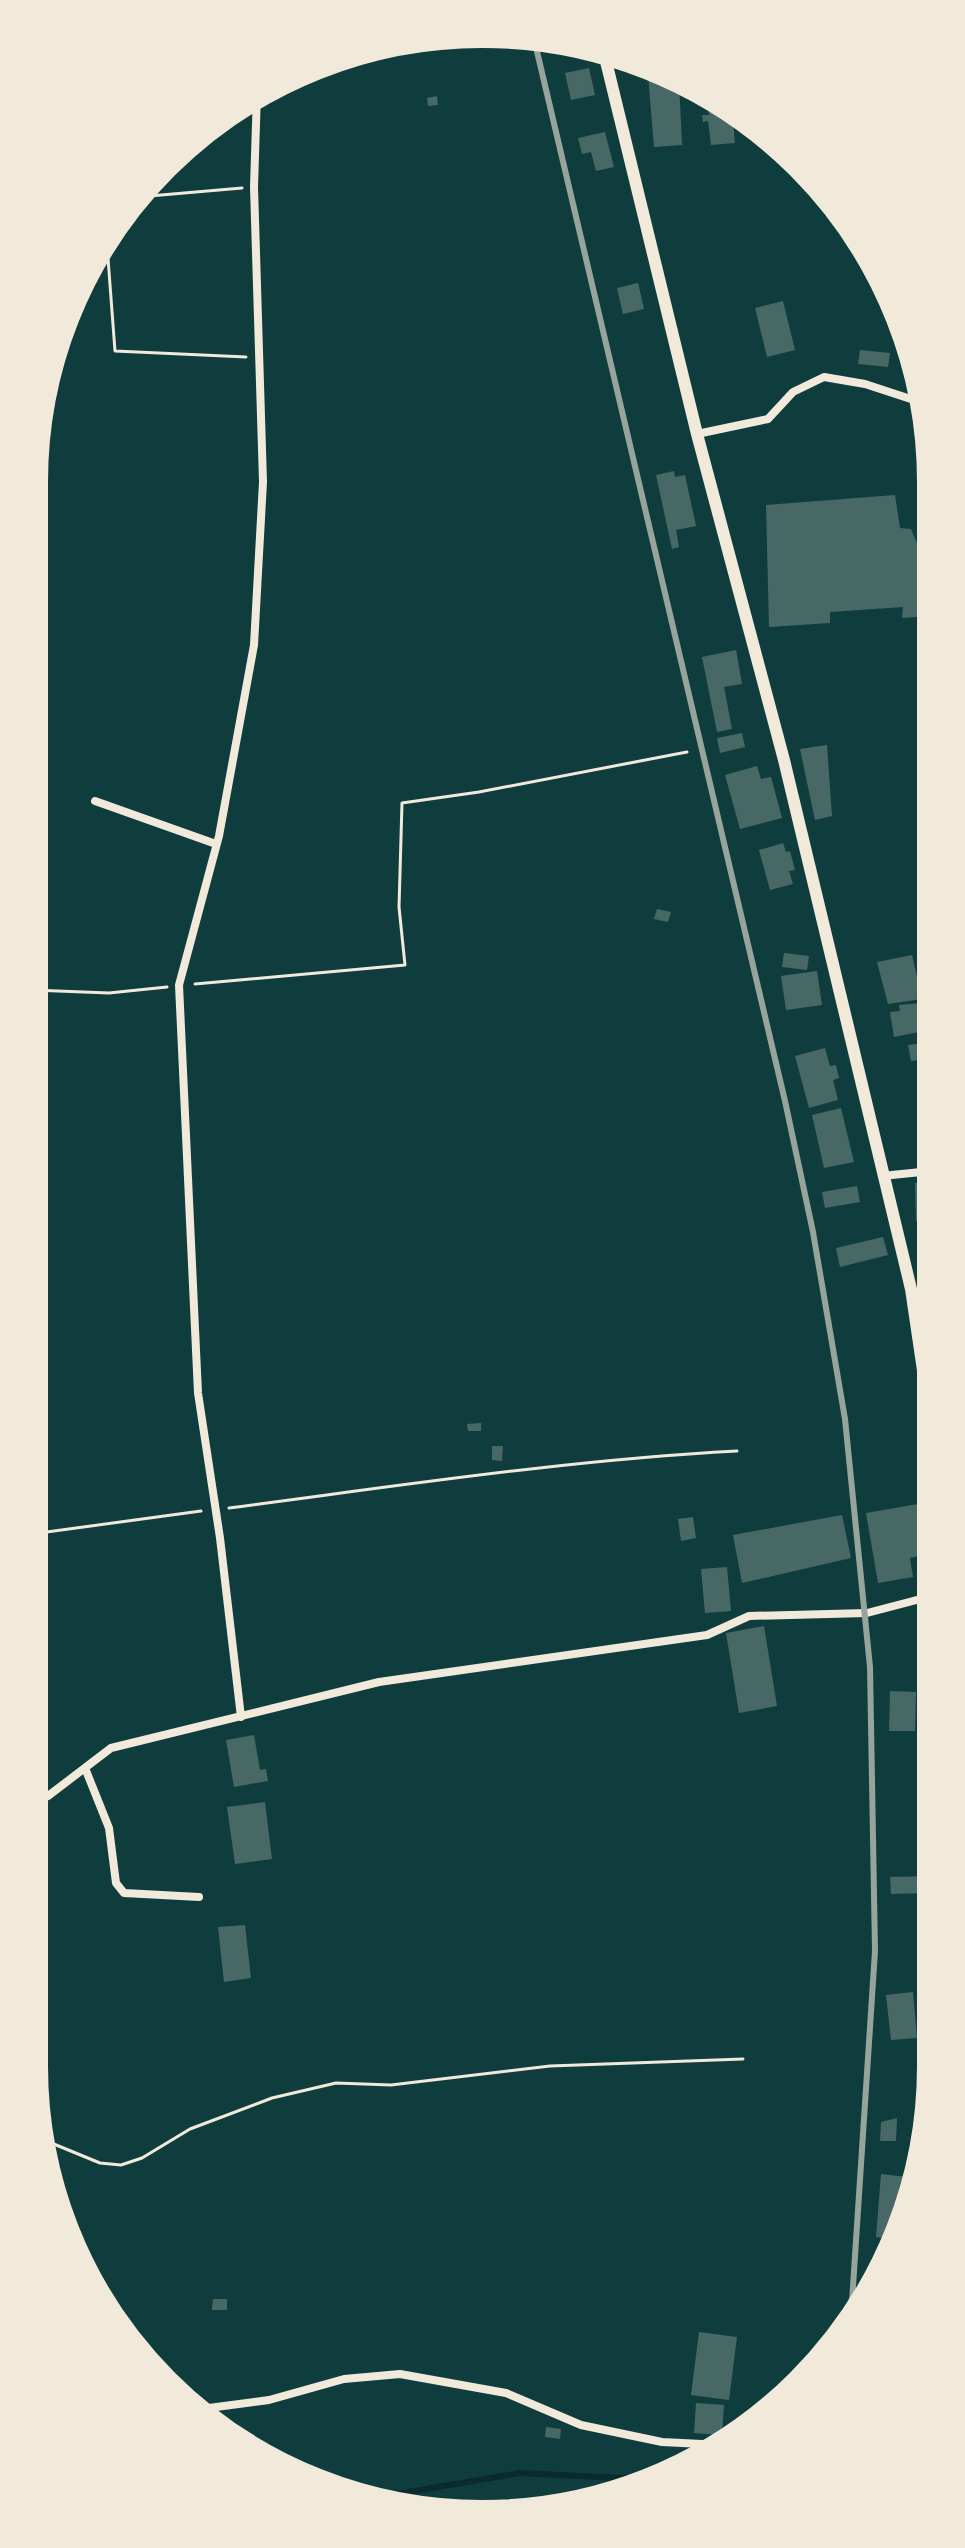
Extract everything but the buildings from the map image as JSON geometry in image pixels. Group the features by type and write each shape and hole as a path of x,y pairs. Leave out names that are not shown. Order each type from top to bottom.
{"highway":[{"path":"607,64 697,434 784,760 881,1177 911,1289 919,1343"}],"street":[{"path":"241,1717 216,1510 198,1393 179,985 216,844 254,645 263,482 262,358 254,187 256,109"},
{"path":"697,434 768,419 793,392 824,377 865,384 911,399"},
{"path":"95,801 216,844"},
{"path":"881,1177 919,1172"},
{"path":"46,1794 111,1748 379,1682 707,1635 749,1616 867,1613 919,1599"},
{"path":"85,1768 109,1828 116,1883 124,1893 199,1897"},
{"path":"212,2408 269,2400 344,2379 400,2374 506,2393 581,2425 662,2442 701,2444"}],"path":[{"path":"153,196 254,187"},
{"path":"108,258 115,351 262,358"},
{"path":"46,991 109,993 405,965 399,907 402,803 479,792 687,752"},
{"path":"46,1532 467,1477 670,1454 737,1451"},
{"path":"53,2144 100,2163 121,2165 142,2158 204,2123 272,2098 336,2083 391,2085 550,2066 743,2059"}],"waterway":[{"path":"397,2494 520,2473 625,2478"}],"railway":[{"path":"537,50 785,1101 813,1232 845,1419 870,1667 875,1951 852,2297"}]}
